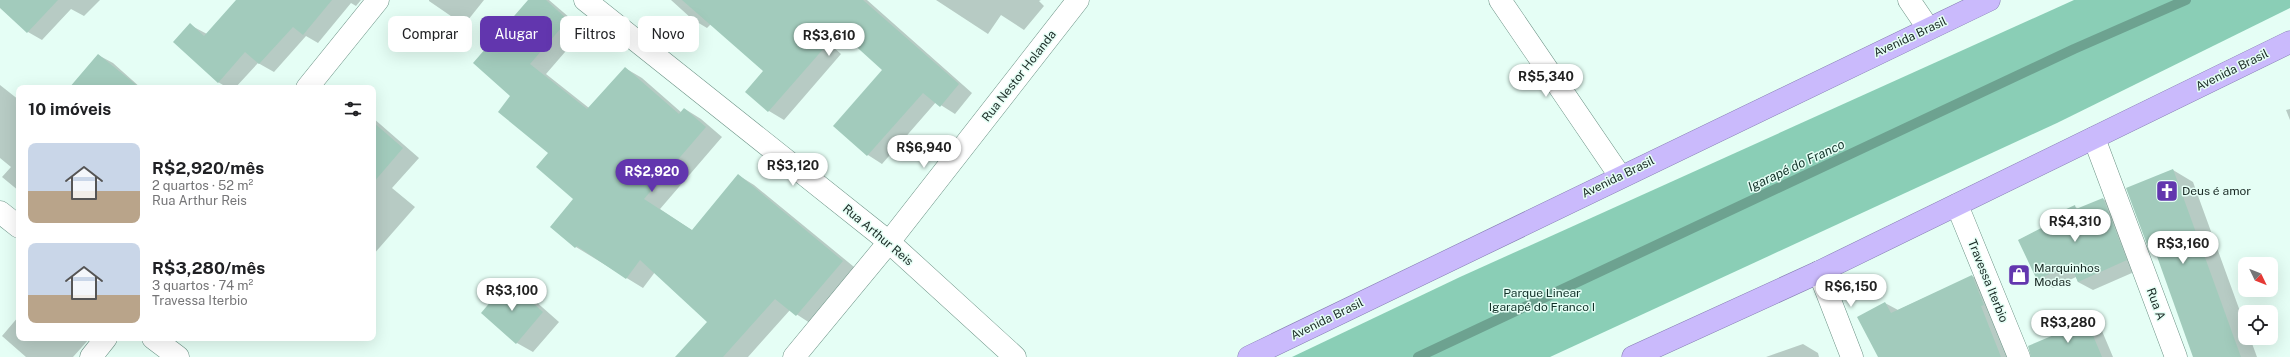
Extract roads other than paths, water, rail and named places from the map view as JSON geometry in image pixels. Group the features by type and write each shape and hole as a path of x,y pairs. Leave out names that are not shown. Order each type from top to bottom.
{"highway":[{"name":"Avenida Brasil","path":"1249,357 1620,176 1989,0"},
{"name":"Avenida Brasil","path":"1633,357 1819,272 2290,42"}],"street":[{"path":"310,85 378,0"},
{"name":"Rua Arthur Reis","path":"585,0 889,242 1015,357"},
{"name":"Rua Nestor Holanda","path":"794,357 889,242 1078,0"},
{"path":"1500,0 1620,176"},
{"path":"1909,0 1928,28"},
{"name":"Rua A","path":"2094,138 2176,357"},
{"name":"Travessa Iterbio","path":"1957,205 2019,357"},
{"path":"0,212 16,225"},
{"path":"1819,272 1852,357"},
{"path":"91,357 104,341"},
{"path":"157,341 178,357"}],"waterway":[{"name":"Igarapé do Franco","path":"1418,357 2074,49 2186,0"}],"place":[{"name":"Deus é amor","path":"2167,191"},
{"name":"Marquinhos Modas","path":"2019,275"}],"park label":[{"name":"Parque Linear Igarapé do Franco I","path":"1542,300"}]}
